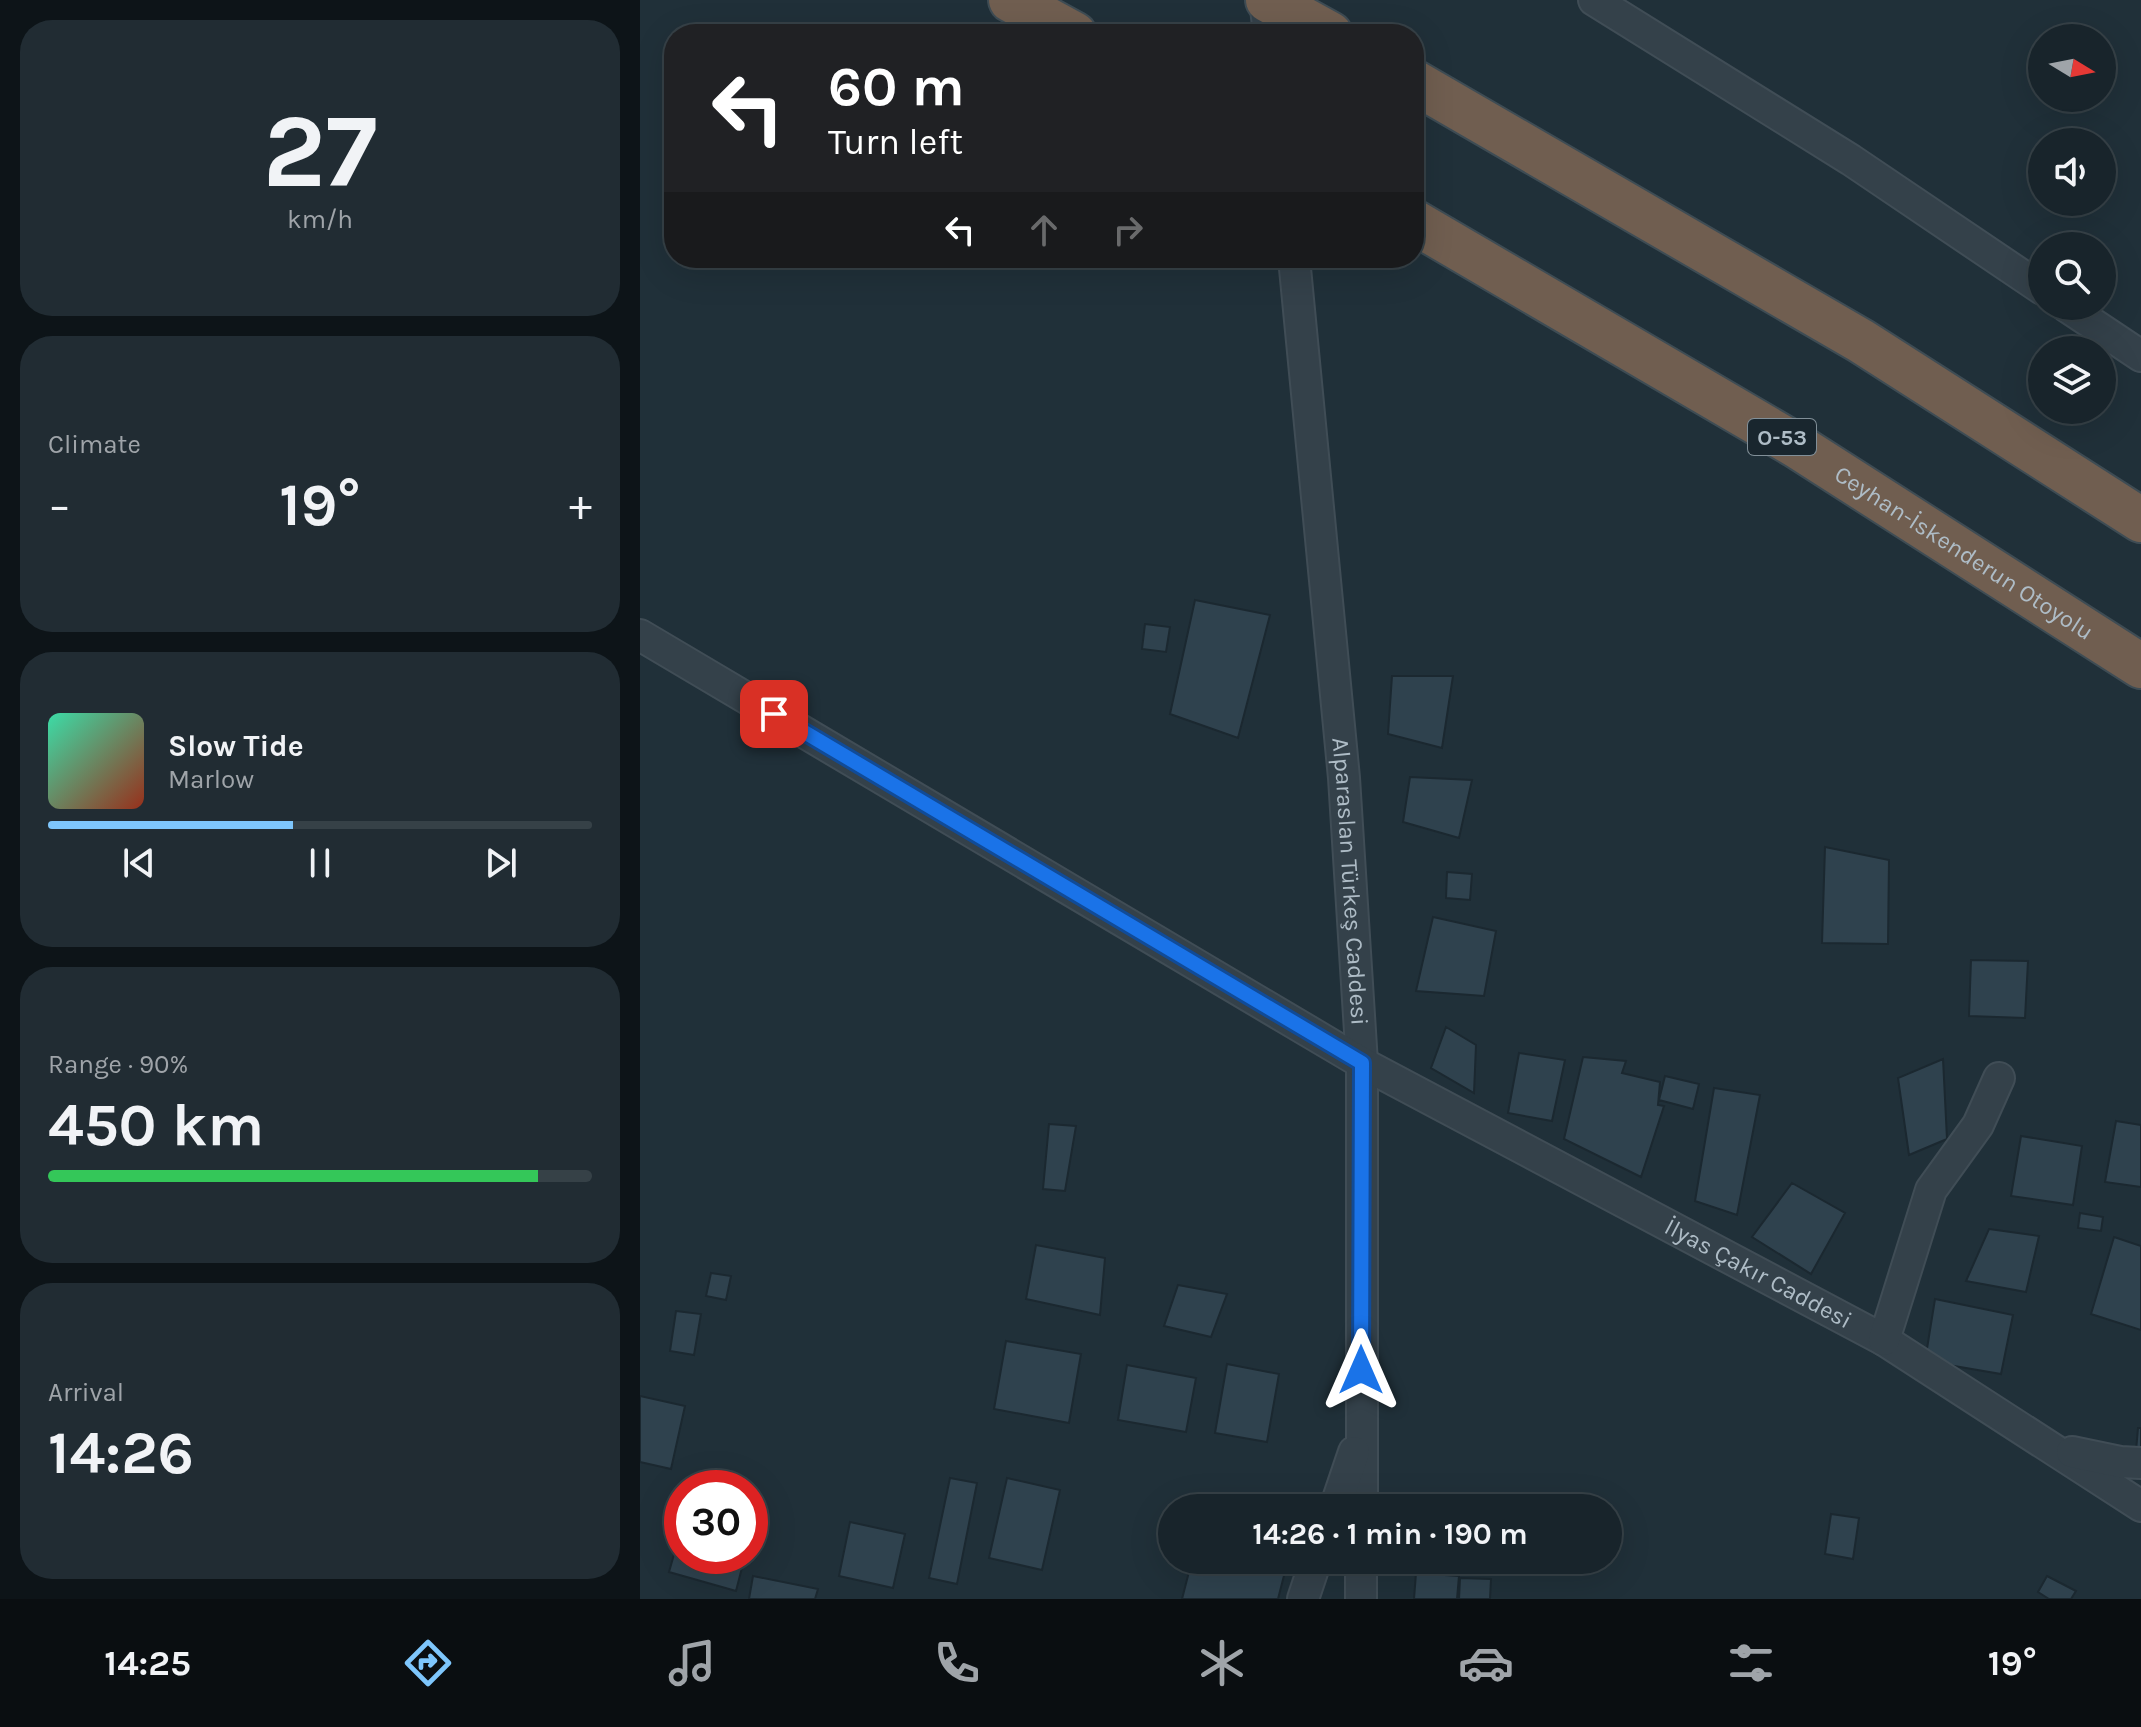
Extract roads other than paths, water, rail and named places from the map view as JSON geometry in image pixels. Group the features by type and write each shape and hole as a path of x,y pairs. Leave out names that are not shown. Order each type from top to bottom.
{"highway":[{"path":"1011,0 1055,24"},
{"path":"1266,0 1311,24"},
{"path":"1424,88 1861,341 2141,520"},
{"name":"Ceyhan-İskenderun Otoyolu","path":"1424,228 1797,446 2141,666"}],"street":[{"path":"1266,0 1268,24"},
{"path":"1594,0 1851,160 2028,280"},
{"name":"Alparaslan Türkeş Caddesi","path":"1295,268 1344,778 1362,1063 1362,1494"},
{"path":"2087,320 2141,356"},
{"name":"İlyas Çakır Caddesi","path":"640,635 1362,1063 1884,1340 2141,1506"},
{"path":"1884,1340 1931,1190 1978,1125 1999,1078"},
{"path":"1340,1494 1361,1431"},
{"path":"2051,1447 2120,1462 2141,1463"},
{"path":"1303,1599 1311,1574"},
{"path":"1361,1574 1361,1599"}]}
